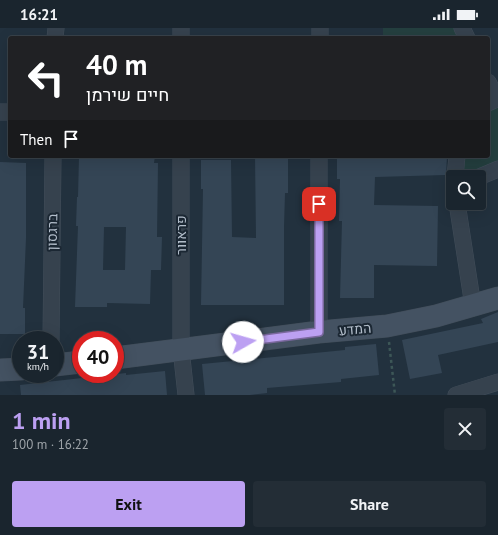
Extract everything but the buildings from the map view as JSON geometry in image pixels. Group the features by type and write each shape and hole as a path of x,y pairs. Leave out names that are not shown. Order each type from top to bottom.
{"street":[{"path":"490,88 494,101"},
{"name":"ברגסון","path":"51,331 54,158"},
{"name":"פראוור","path":"181,158 181,349 186,395"},
{"path":"319,158 319,332"},
{"path":"456,170 457,158"},
{"path":"486,174 498,169"},
{"path":"458,210 473,306"},
{"name":"המדע","path":"124,357 319,332 387,326 436,316 498,298"},
{"path":"0,370 12,369"},
{"path":"456,395 498,382"}],"path":[{"path":"387,326 395,395"}],"green space":[{"path":"383,28 466,28 470,36 383,36"},
{"path":"490,80 498,98 498,169 486,174 486,170 454,170 454,158 490,158"}],"route":[{"path":"243,342 319,332 319,204"}]}
